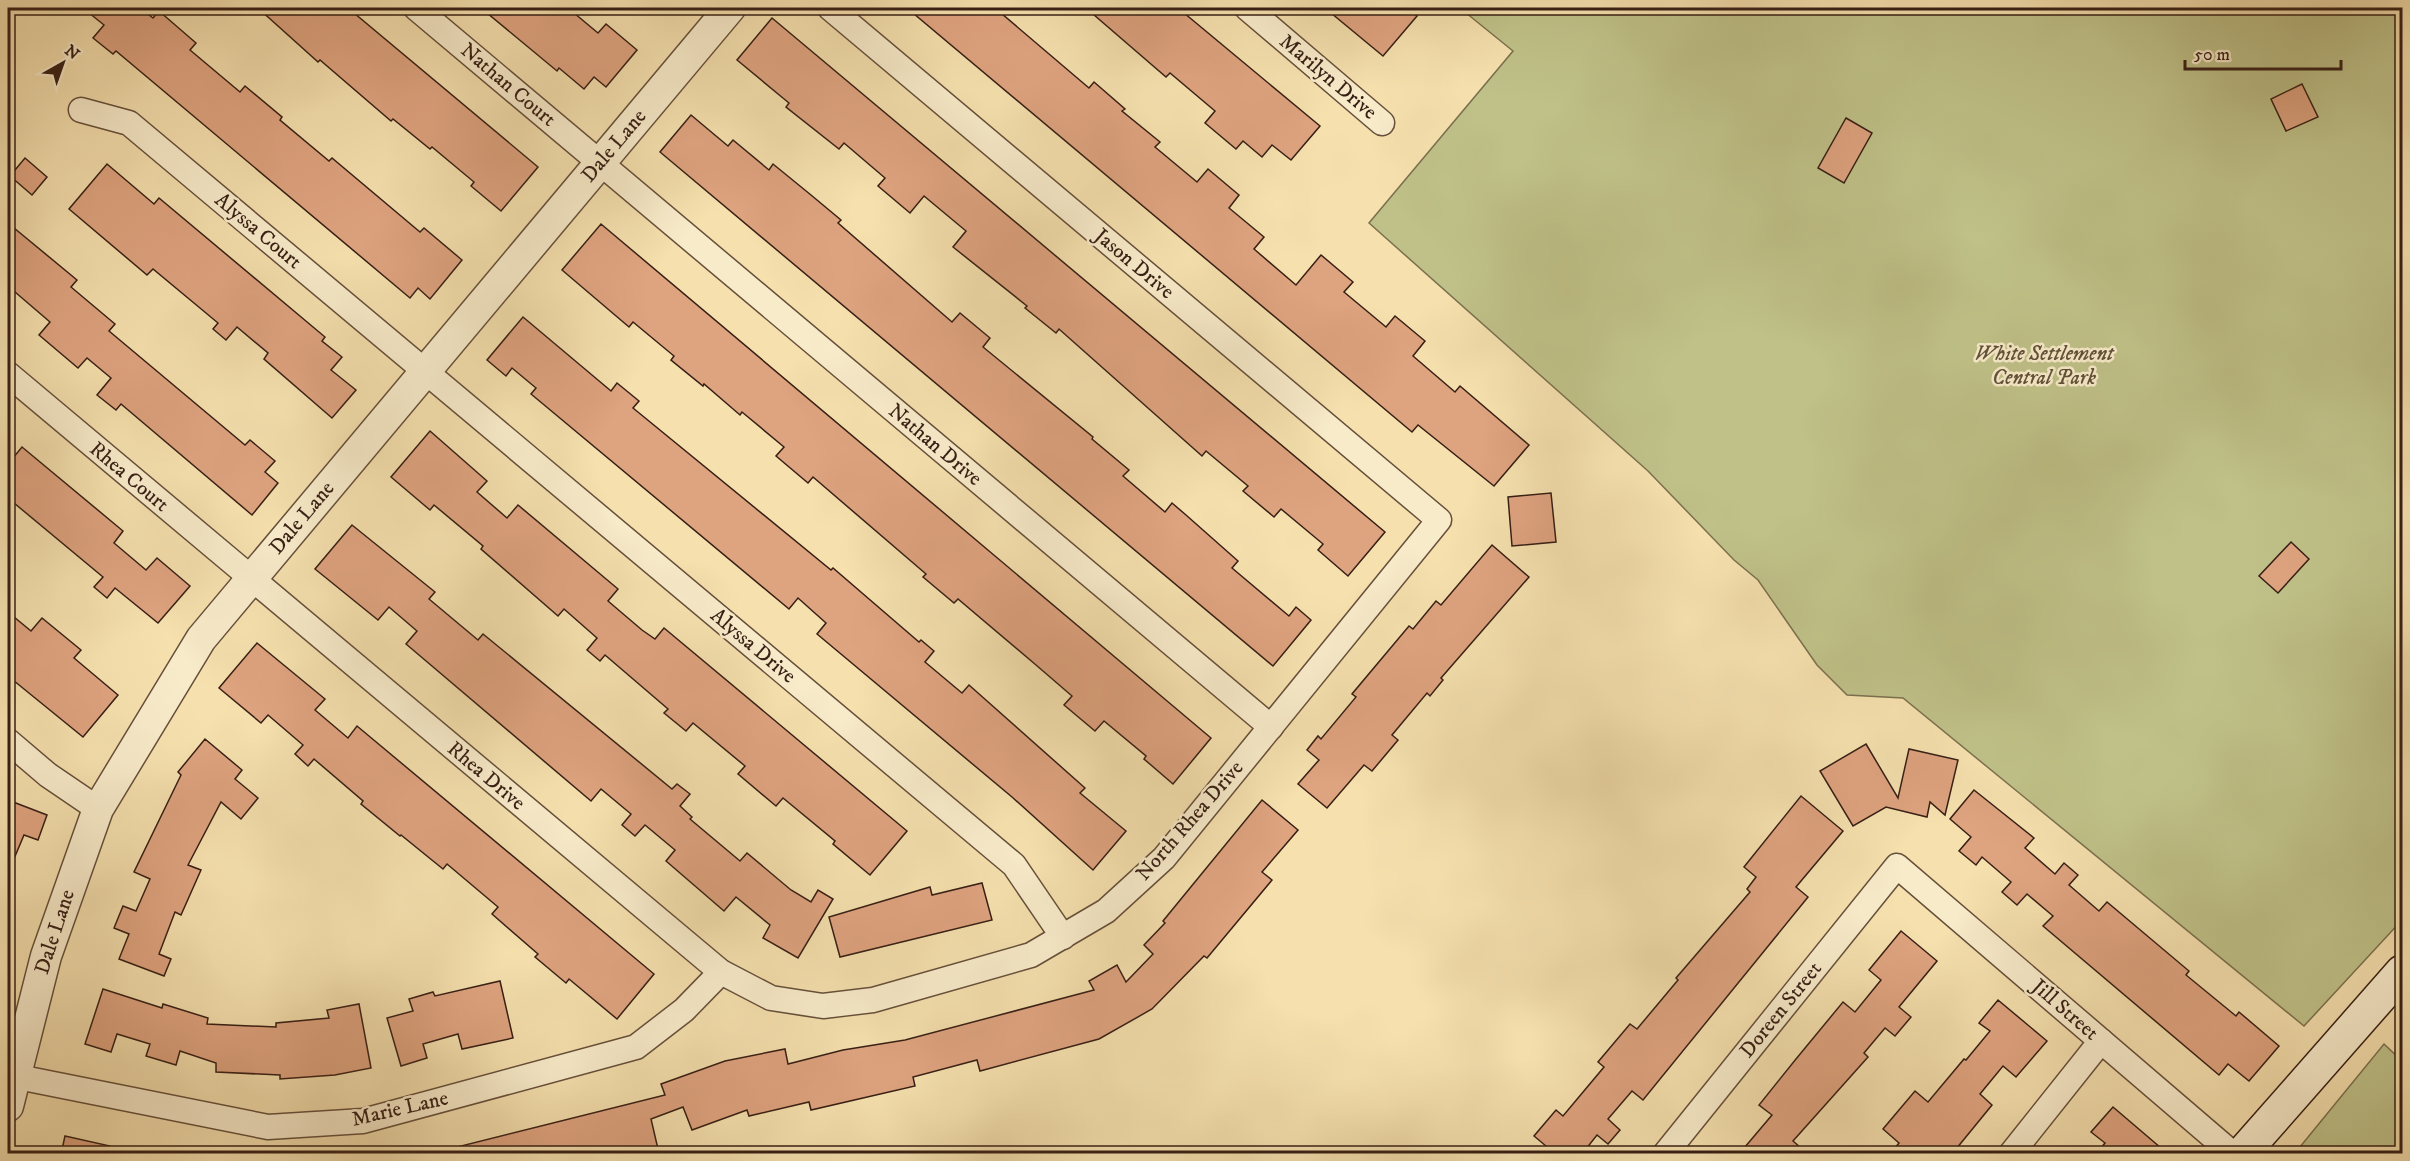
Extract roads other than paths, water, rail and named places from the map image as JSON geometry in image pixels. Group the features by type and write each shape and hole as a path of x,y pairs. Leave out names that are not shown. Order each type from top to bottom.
{"main road":[{"path":"2242,1154 2403,972"}],"street":[{"name":"Nathan Court","path":"416,8 600,163"},
{"name":"Dale Lane","path":"8,1106 10,1076 46,956 98,809 201,639 730,8"},
{"name":"Jason Drive","path":"830,8 1439,520"},
{"name":"Marilyn Drive","path":"1247,8 1382,123"},
{"name":"Alyssa Court","path":"81,110 129,123 425,371"},
{"name":"Nathan Drive","path":"600,163 1271,727"},
{"name":"Alyssa Drive","path":"425,371 1014,865 1063,937"},
{"name":"Rhea Court","path":"8,374 250,580"},
{"name":"North Rhea Drive","path":"721,972 771,998 823,1006 873,1000 1031,955 1106,912 1164,858 1439,520"},
{"name":"Rhea Drive","path":"250,580 721,972"},
{"path":"8,741 48,775 98,809"},
{"name":"Jill Street","path":"1897,866 2233,1154"},
{"name":"Doreen Street","path":"1665,1154 1897,866"},
{"name":"Marie Lane","path":"10,1076 268,1127 363,1122 636,1047 684,1010 721,972"},
{"path":"2011,1154 2101,1041"}],"park label":[{"name":"White Settlement Central Park","path":"2044,366"}]}
